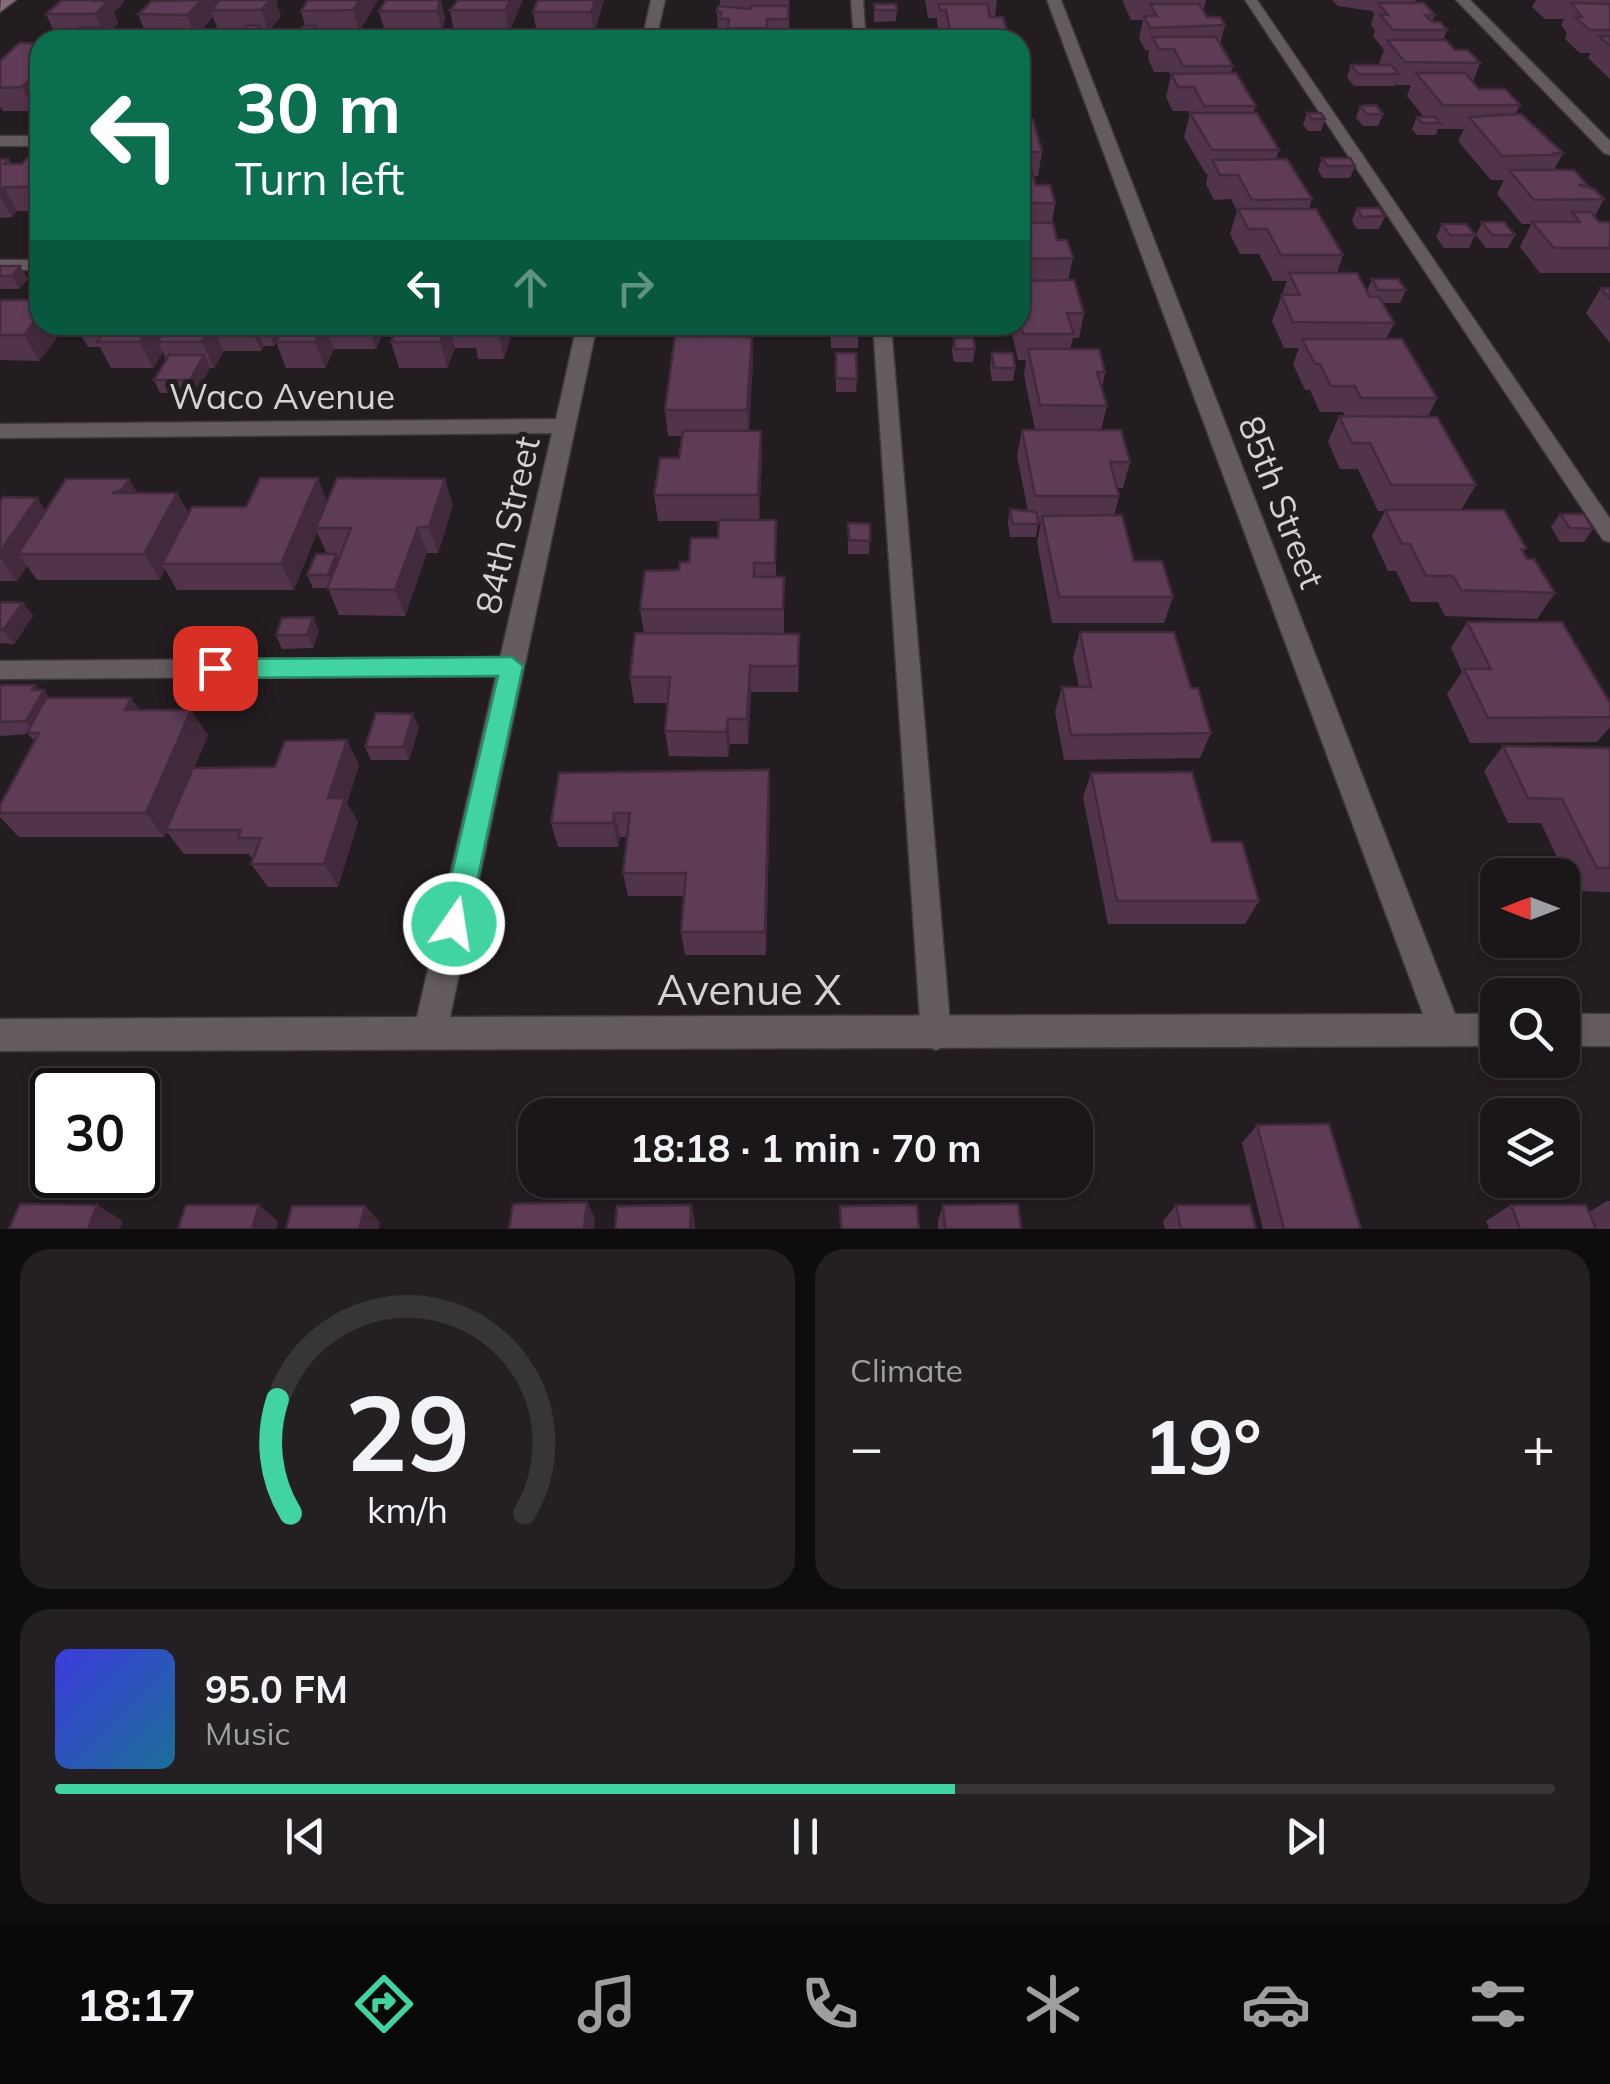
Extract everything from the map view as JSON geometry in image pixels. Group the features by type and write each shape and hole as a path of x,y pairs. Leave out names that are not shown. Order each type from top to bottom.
{"main road":[{"path":"0,8 9,0"}],"street":[{"path":"651,30 658,0"},
{"name":"85th Street","path":"1054,0 1445,1030"},
{"path":"1462,0 1610,150"},
{"path":"0,140 30,141"},
{"name":"84th Street","path":"430,1034 585,335"},
{"name":"Waco Avenue","path":"0,431 565,426"},
{"name":"Avenue X","path":"0,1035 1480,1030"},
{"path":"1580,1030 1610,1030"}],"lane":[{"path":"856,0 859,30"},
{"path":"1251,0 1610,535"},
{"path":"0,265 30,265"},
{"path":"883,335 936,1034"},
{"path":"0,670 512,666"}],"building":[{"path":"62,0 109,1 95,14 46,14"},
{"path":"202,0 187,15 138,14 152,1"},
{"path":"220,0 270,0 261,10 211,10"},
{"path":"308,0 360,0 353,10 301,11"},
{"path":"386,0 440,0 437,11 379,11"},
{"path":"458,0 510,0 505,10 450,10"},
{"path":"538,0 595,0 591,12 533,12"},
{"path":"1378,3 1424,3 1435,15 1425,15 1447,30 1393,30 1380,15 1388,15"},
{"path":"1571,3 1610,4 1610,30 1590,30 1575,17 1582,17"},
{"path":"874,4 896,4 897,10 875,10"},
{"path":"938,4 987,4 990,17 1003,17 1007,30 950,30 946,10 940,10"},
{"path":"1150,4 1199,4 1207,17 1220,17 1225,25 1150,28 1144,16 1157,16"},
{"path":"718,6 789,6 788,19 767,19 767,28 728,28 729,19 720,19"},
{"path":"80,27 103,28 103,30 76,30"},
{"path":"1152,37 1216,37 1233,66 1183,66 1174,49 1159,49"},
{"path":"1387,40 1446,40 1455,50 1468,50 1480,63 1405,62"},
{"path":"19,43 30,43 30,79 22,87 0,88 0,61"},
{"path":"1351,65 1391,65 1399,74 1358,74"},
{"path":"1236,73 1256,106 1204,106 1194,87 1178,87 1171,74"},
{"path":"1416,73 1465,73 1479,89 1505,89 1520,105 1443,105"},
{"path":"1376,105 1383,114 1367,114 1360,106"},
{"path":"1190,113 1257,113 1279,150 1212,150"},
{"path":"1307,113 1321,113 1325,119 1312,119"},
{"path":"1521,114 1563,153 1502,156 1469,117"},
{"path":"1417,117 1435,117 1441,123 1422,123"},
{"path":"1030,119 1033,119 1042,152 1030,152"},
{"path":"30,158 30,187 4,187 0,191 0,159 8,159 4,164 22,164"},
{"path":"1322,158 1350,158 1355,166 1327,166"},
{"path":"1287,159 1312,199 1252,200 1238,175 1220,175 1212,160"},
{"path":"1030,166 1036,185 1050,185 1055,203 1030,203"},
{"path":"1509,170 1574,170 1587,185 1578,185 1594,189 1604,199 1534,200"},
{"path":"1357,208 1379,208 1385,216 1362,217"},
{"path":"1238,209 1316,209 1343,255 1281,255 1267,229 1248,229"},
{"path":"1572,212 1591,212 1599,222 1610,222 1610,248 1554,248 1532,222 1580,222"},
{"path":"1482,222 1504,222 1515,235 1492,235"},
{"path":"1030,223 1053,223 1057,240 1067,240 1073,258 1030,259"},
{"path":"1442,224 1466,224 1475,235 1450,235"},
{"path":"0,266 20,266 12,276 0,276"},
{"path":"1289,273 1357,273 1370,297 1379,297 1394,323 1293,322 1281,295 1300,295"},
{"path":"1372,279 1398,279 1406,290 1378,290"},
{"path":"1074,280 1084,313 1067,313 1074,334 1030,334 1030,281"},
{"path":"0,300 30,300 30,327 24,335 0,335"},
{"path":"102,335 145,335 140,342 97,342"},
{"path":"162,335 206,335 202,342 157,342"},
{"path":"279,335 319,335 315,342 276,342"},
{"path":"394,335 443,335 440,342 391,342"},
{"path":"675,336 752,337 747,410 665,410"},
{"path":"954,338 973,338 975,349 955,349"},
{"path":"1302,339 1402,339 1437,398 1361,398 1355,386 1331,386"},
{"path":"1028,349 1099,349 1105,372 1097,372 1107,406 1040,405"},
{"path":"836,353 856,353 857,379 836,378"},
{"path":"992,353 1013,353 1015,368 994,368"},
{"path":"169,355 204,355 190,380 154,380"},
{"path":"1339,416 1437,417 1476,485 1391,485 1370,443 1352,443"},
{"path":"1022,430 1121,430 1130,462 1110,462 1119,496 1035,496"},
{"path":"683,431 761,431 758,495 654,495 660,458 679,458"},
{"path":"260,478 318,478 281,564 162,564 192,507 246,507"},
{"path":"337,478 445,479 429,527 418,527 395,590 327,589 351,528 316,528"},
{"path":"66,479 129,479 122,490 112,493 177,493 144,554 18,554"},
{"path":"3,497 37,498 0,552 0,502"},
{"path":"1010,509 1036,512 1039,524 1013,524"},
{"path":"1385,510 1504,510 1526,548 1521,549 1527,559 1534,559 1555,593 1461,590 1453,576 1426,576 1410,544 1402,544"},
{"path":"1560,514 1584,514 1593,529 1570,528"},
{"path":"1122,515 1134,561 1162,561 1173,597 1059,597 1042,516"},
{"path":"719,520 776,520 775,563 754,563 754,577 784,577 783,609 640,609 645,571 679,570 680,562 689,562 691,538 718,538"},
{"path":"848,523 870,524 870,541 849,540"},
{"path":"316,554 336,554 328,575 307,575"},
{"path":"0,602 23,603 3,630 0,630"},
{"path":"313,617 307,635 276,635 282,618"},
{"path":"1467,622 1562,622 1610,703 1610,717 1488,718 1464,669 1491,669"},
{"path":"1080,632 1174,632 1191,688 1198,688 1211,733 1071,735 1062,687 1091,687"},
{"path":"635,633 799,634 798,666 750,666 747,719 728,719 726,732 665,731 670,677 630,677"},
{"path":"0,685 35,685 32,690 44,690 26,721 0,722"},
{"path":"46,698 131,698 125,710 191,710 146,813 0,813 0,805 39,733 27,733"},
{"path":"376,713 413,714 403,747 365,747"},
{"path":"347,740 328,798 345,798 324,864 251,864 261,838 238,838 241,830 166,830 193,768 275,767 285,741"},
{"path":"1503,746 1610,748 1610,868 1597,868 1562,799 1528,798"},
{"path":"769,770 765,932 681,932 686,873 623,873 630,813 614,813 613,823 551,823 559,773"},
{"path":"1192,772 1212,842 1242,842 1259,901 1117,901 1091,773"},
{"path":"1329,1124 1361,1229 1284,1229 1257,1125"},
{"path":"587,1202 584,1229 509,1229 513,1204"},
{"path":"20,1204 97,1205 88,1229 9,1229"},
{"path":"1018,1204 1021,1229 945,1229 943,1205"},
{"path":"186,1205 259,1205 252,1229 178,1229"},
{"path":"691,1205 690,1229 615,1229 617,1206"},
{"path":"917,1205 919,1229 841,1229 840,1206"},
{"path":"1176,1205 1250,1205 1256,1229 1181,1229"},
{"path":"1511,1205 1586,1205 1596,1229 1520,1229"},
{"path":"292,1206 365,1206 359,1229 286,1229"}],"route":[{"path":"215,668 512,666 454,924"}]}
